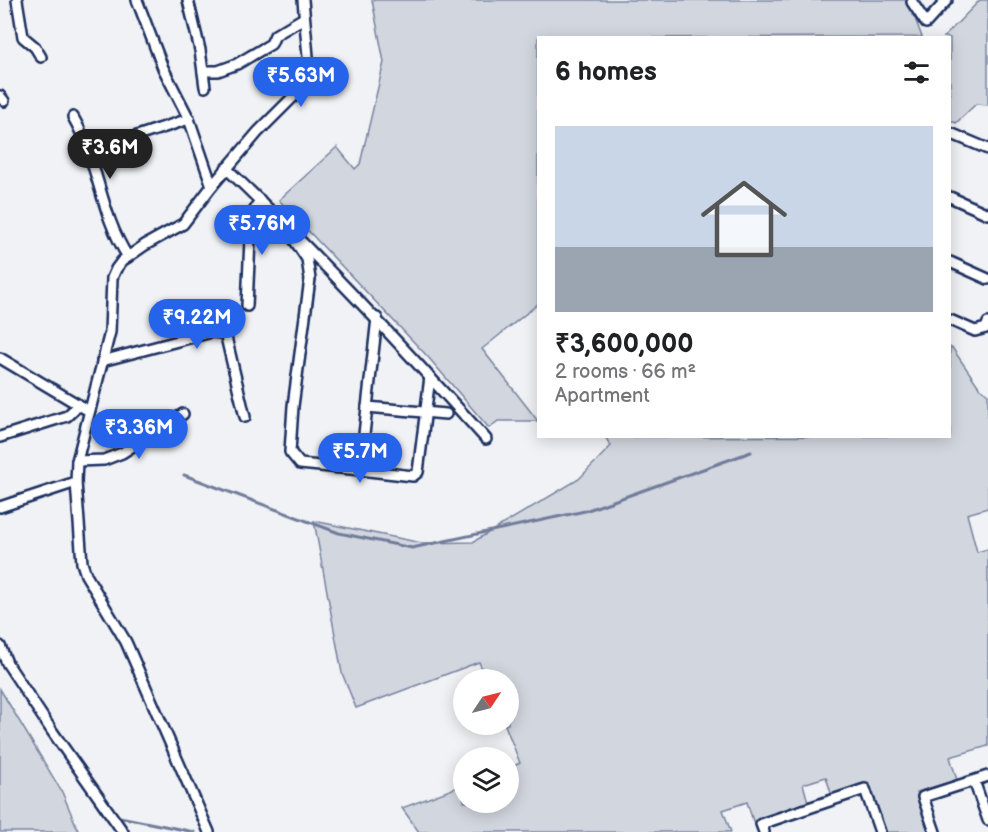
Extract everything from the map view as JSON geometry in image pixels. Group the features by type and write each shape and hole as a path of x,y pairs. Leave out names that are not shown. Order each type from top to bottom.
{"street":[{"path":"17,0 23,37 35,47 41,57"},
{"path":"137,0 163,68 189,119 212,186"},
{"path":"188,0 200,50 205,87"},
{"path":"208,832 126,642 86,575 82,562 76,482 77,461 110,332 112,278 116,269 128,257 183,224 226,168 299,91 306,80 309,68 303,0"},
{"path":"912,2 922,21 926,23 947,0"},
{"path":"203,71 218,71 237,64 271,44 275,35 304,18"},
{"path":"73,117 92,159 106,213 128,257"},
{"path":"128,139 189,119"},
{"path":"951,134 988,149"},
{"path":"226,168 289,227 377,318 486,439"},
{"path":"951,197 988,214"},
{"path":"247,306 251,217 261,201"},
{"path":"289,227 292,238 310,266 292,406 290,452 300,464 412,476 417,474 421,465 430,377"},
{"path":"951,262 988,279"},
{"path":"360,470 377,318"},
{"path":"951,320 975,331 986,328 988,322"},
{"path":"102,362 212,332 221,333 226,337 245,417"},
{"path":"0,358 89,411"},
{"path":"0,437 67,416 79,405"},
{"path":"367,407 446,414"},
{"path":"77,461 104,460 122,453 183,414"},
{"path":"0,507 76,482"},
{"path":"0,646 8,663 40,712 123,832"},
{"path":"935,832 923,797 988,776"},
{"path":"974,781 988,820"},
{"path":"764,832 761,824 865,789 880,832"}],"shaded area":[{"path":"372,0 908,0 922,36 537,36 537,305 482,349 537,421 498,421 489,428 428,357 279,200 337,147 355,169 360,164 384,62"},
{"path":"980,0 988,0 988,105 976,104 956,123 951,120 951,36 945,36"},
{"path":"951,348 953,349 979,387 988,394 988,508 967,514 977,552 988,549 988,746 950,757 957,780 917,792 930,832 886,832 869,784 832,796 826,777 803,784 808,802 753,821 747,802 723,810 731,832 419,832 402,808 453,789 453,813 519,813 519,747 514,747 509,735 519,735 519,669 482,669 479,662 460,669 453,669 453,672 356,708 342,673 314,521 422,543 473,542 579,479 611,446 606,438 951,438"},
{"path":"0,689 62,792 79,832 0,832"}],"waterway":[{"path":"184,475 339,533 412,548 585,511 751,452"},
{"path":"0,661 24,697"},
{"path":"65,757 105,816 108,816"},
{"path":"115,816 194,832"}]}
